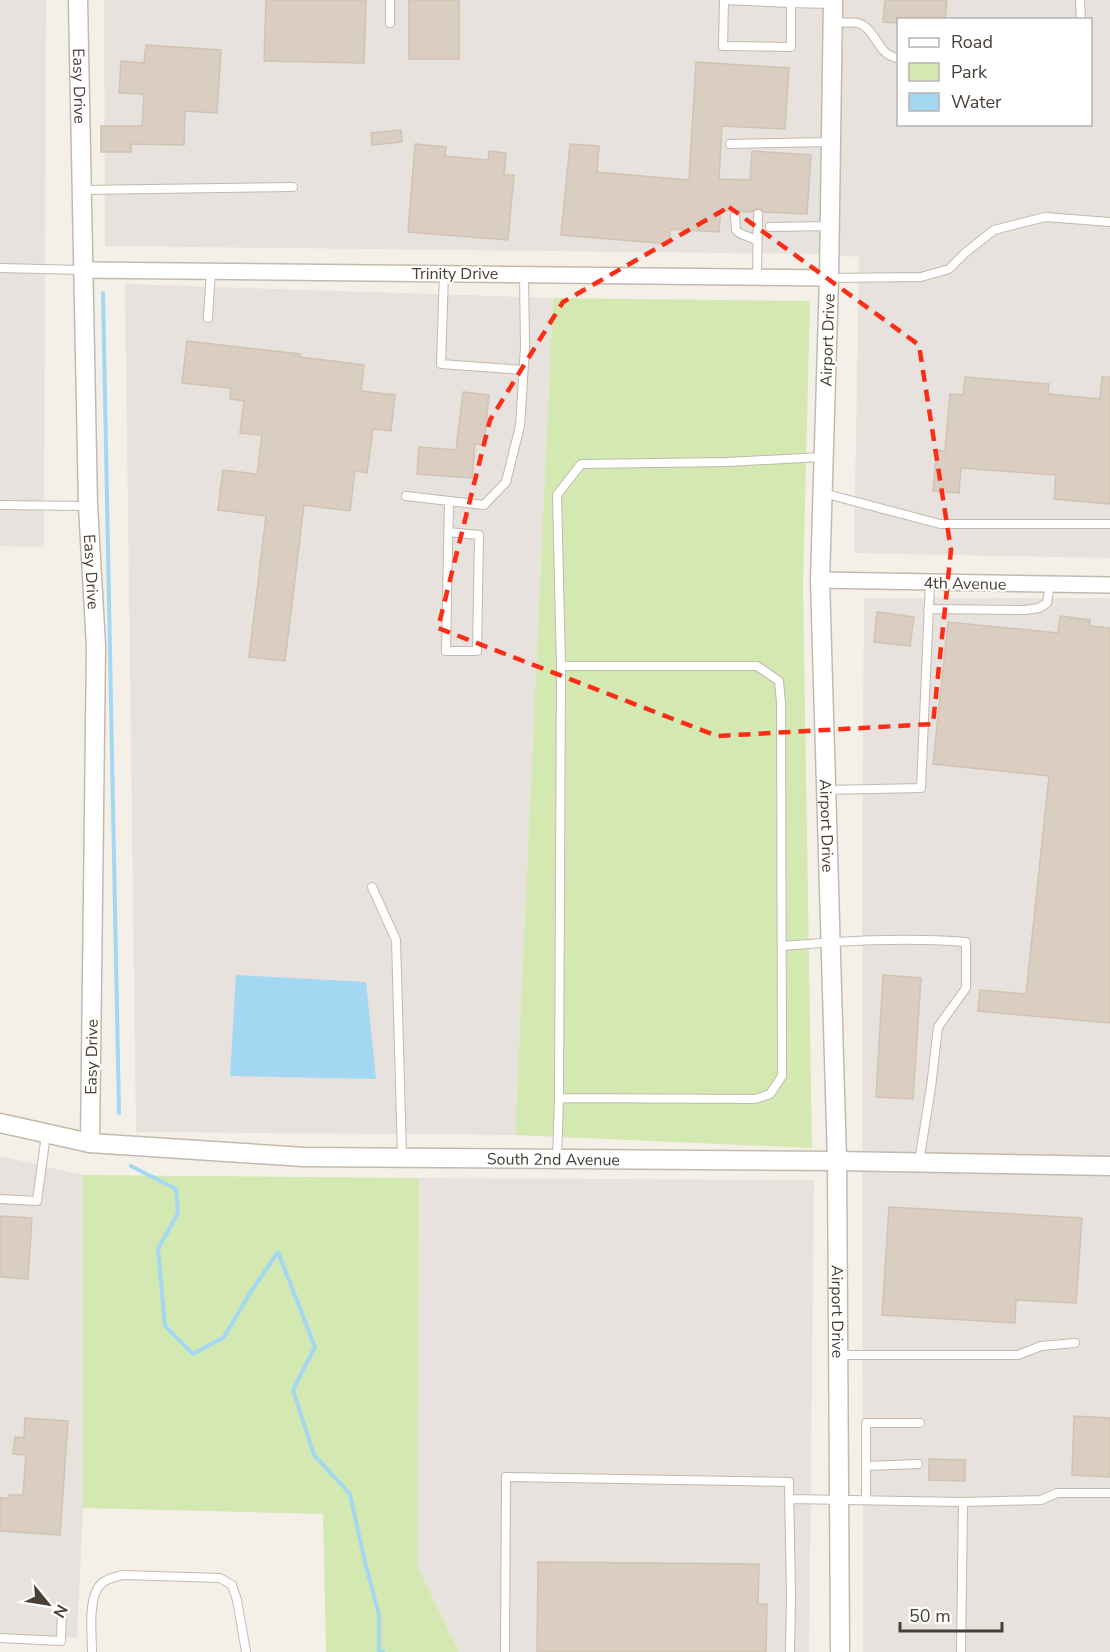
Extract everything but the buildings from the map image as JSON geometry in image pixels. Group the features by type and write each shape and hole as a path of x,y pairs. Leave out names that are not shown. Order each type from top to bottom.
{"street":[{"name":"Easy Drive","path":"78,0 88,506 96,646 90,1143"},
{"name":"Airport Drive","path":"833,2 830,226 820,580 837,1161 840,1652"},
{"name":"Trinity Drive","path":"82,270 828,278"},
{"name":"4th Avenue","path":"820,580 1110,585"},
{"name":"South 2nd Avenue","path":"0,1123 90,1143 304,1157 837,1161 1110,1166"}],"lane":[{"path":"390,0 390,23"},
{"path":"791,3 791,47 723,46 724,0 833,2"},
{"path":"1080,0 1081,18"},
{"path":"833,22 849,24 856,22 873,36 887,54 897,59"},
{"path":"730,144 831,142"},
{"path":"81,190 294,187"},
{"path":"757,277 758,214"},
{"path":"735,216 736,230 757,240"},
{"path":"828,278 921,277 950,269 994,230 1046,217 1110,222"},
{"path":"770,227 830,226"},
{"path":"0,268 82,270"},
{"path":"208,318 212,271"},
{"path":"444,273 441,364 523,370"},
{"path":"406,496 484,505 506,482 520,426 525,347 524,274"},
{"path":"557,1159 561,666 557,495 581,464 727,462 824,456"},
{"path":"823,493 940,524 1110,524"},
{"path":"448,532 479,535 477,651 446,651 448,532 449,501"},
{"path":"0,505 88,506"},
{"path":"826,790 921,788 930,582"},
{"path":"928,609 1039,609 1047,603 1050,584"},
{"path":"559,1098 755,1099 771,1094 782,1076 781,703 779,681 757,666 561,666"},
{"path":"372,887 396,940 402,1158"},
{"path":"782,946 869,939 966,942 966,988 938,1027 919,1162"},
{"path":"0,1198 37,1201 46,1134"},
{"path":"838,1355 1018,1355 1041,1346 1075,1343"},
{"path":"866,1500 866,1423 920,1423"},
{"path":"866,1466 918,1464"},
{"path":"506,1652 506,1477 789,1482 790,1652"},
{"path":"789,1499 963,1502 1041,1500 1057,1493 1110,1493"},
{"path":"961,1652 963,1502"},
{"path":"92,1652 93,1600 100,1585 110,1578 123,1575 220,1578 232,1585 237,1600 246,1652"},
{"path":"0,1638 61,1641 62,1609"}],"highlighted area":[{"path":"729,207 919,345 951,550 933,724 717,736 438,628 490,420 563,302"}],"shaded area":[{"path":"0,0 46,0 44,547 0,546"},
{"path":"104,0 1110,0 1110,558 854,553 859,257 818,254 105,246"},
{"path":"125,284 553,298 515,1135 136,1132"},
{"path":"864,598 1110,598 1110,1652 863,1652"},
{"path":"0,1156 83,1175 83,1508 77,1638 0,1636"},
{"path":"419,1178 814,1180 809,1652 459,1652 418,1568"}],"green space":[{"path":"553,298 810,301 803,586 812,1148 515,1135"},
{"path":"83,1175 419,1178 418,1568 459,1652 326,1652 323,1514 83,1508"}],"water":[{"path":"236,975 366,982 376,1079 230,1076"}],"waterway":[{"path":"103,293 119,1113"},
{"path":"131,1166 176,1189 178,1213 158,1249 165,1326 193,1354 224,1337 278,1252 315,1347 293,1390 314,1455 350,1494 379,1615 379,1651 383,1652"}]}
